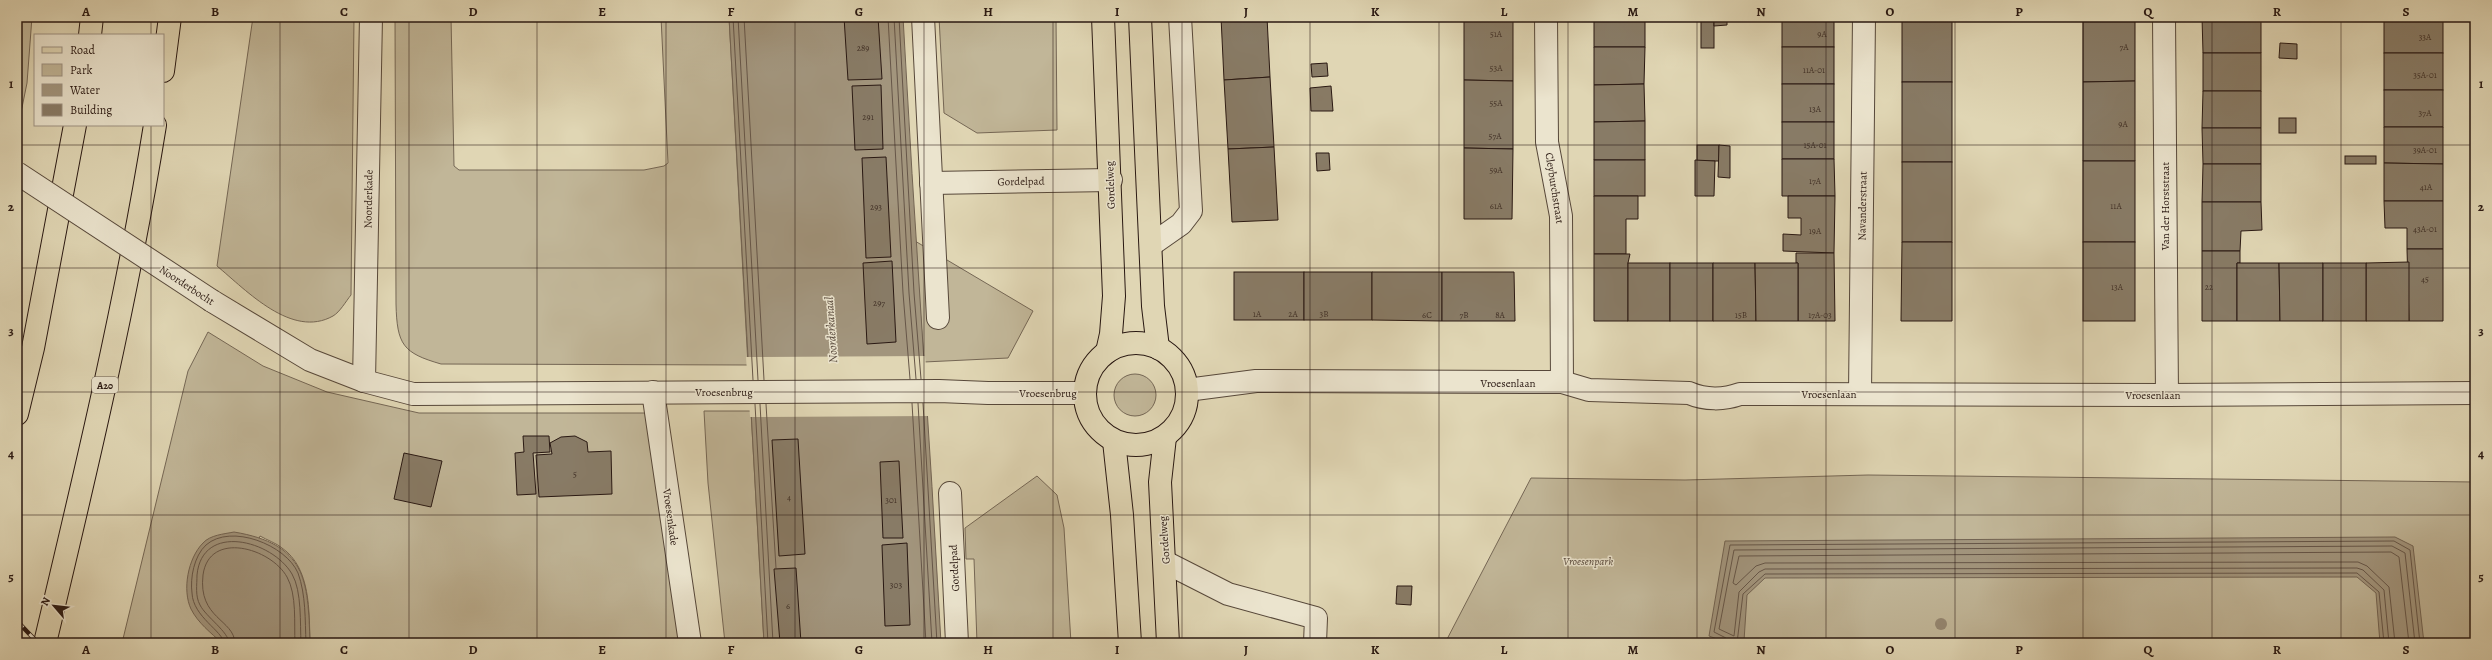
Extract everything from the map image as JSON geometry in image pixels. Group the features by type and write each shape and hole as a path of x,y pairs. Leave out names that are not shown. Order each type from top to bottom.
{"main road":[{"path":"90,34 92,17"},
{"path":"164,63 170,17"},
{"name":"Gordelweg","path":"1103,17 1111,180 1114,300 1111,334 1107,352"},
{"path":"1140,17 1154,330 1158,348"},
{"path":"17,414 33,348 75,126"},
{"name":"A20","path":"45,643 100,409 141,211 155,126"},
{"path":"1132,343 1158,348 1178,365 1187,390 1182,416 1178,424 1165,437 1149,444 1131,446 1114,441 1105,436 1092,421 1085,402 1085,393 1089,374 1107,352 1132,343"},
{"name":"Gordelweg","path":"1165,437 1160,482 1168,643"},
{"path":"1114,441 1122,515 1130,643"}],"street":[{"name":"Noorderkade","path":"364,381 370,17"},
{"path":"922,17 938,318"},
{"path":"1151,245 1181,224 1191,211 1180,17"},
{"name":"Cleyburchstraat","path":"1546,17 1547,142 1561,216 1562,382"},
{"name":"Navanderstraat","path":"1860,394 1864,17"},
{"name":"Van der Horststraat","path":"2164,17 2167,396"},
{"name":"Noorderbocht","path":"17,174 212,301 310,360 364,381"},
{"name":"Gordelpad","path":"931,183 1111,180"},
{"name":"Vroesenbrug","path":"364,381 413,394 652,392 724,393 939,390 988,393 1085,393"},
{"name":"Vroesenlaan","path":"1187,390 1256,381 1562,382 1589,390 1689,393 1701,398 1730,398 1740,394 2167,396 2475,393"},
{"name":"Vroesenkade","path":"652,392 690,643"},
{"name":"Gordelpad","path":"950,493 957,643"},
{"path":"1165,562 1228,594 1316,618 1315,643"}],"green space":[{"path":"17,17 32,17 27,83 17,132"},
{"path":"253,17 354,17 351,295 336,314 317,321 302,321 286,317 271,309 242,288 217,266"},
{"path":"395,17 451,17 454,166 459,170 644,170 664,166 668,163 661,17 729,17 748,365 441,364 418,356 410,351 401,338 398,329 396,304"},
{"path":"939,17 1056,17 1057,130 977,133 944,113"},
{"path":"915,241 1033,311 1008,358 924,362"},
{"path":"208,332 263,366 327,392 419,413 649,413 652,418 679,643 310,643 306,591 298,567 282,548 260,536 222,643 122,643 188,371"},
{"path":"1131,374 1139,374 1147,377 1153,383 1156,395 1153,407 1147,413 1139,416 1131,416 1123,413 1117,407 1114,399 1114,391 1117,383 1123,377"},
{"path":"704,411 751,411 764,643 725,643 708,483"},
{"name":"Vroesenpark","path":"1868,475 2475,482 2475,643 1445,643 1531,478 1685,480"},
{"path":"1037,476 1057,495 1064,528 1071,643 977,643 974,559 966,559 965,528"}],"water":[{"name":"Noorderkanaal","path":"729,17 903,17 941,643 764,643"},
{"path":"234,532 258,538 276,545 289,556 298,568 304,583 307,600 310,643 222,643 197,619 188,601 187,584 190,565 198,549 206,540 217,535"},
{"path":"2395,537 2413,546 2424,643 2380,643 2376,593 2357,577 1765,578 1747,595 1744,641 1728,643 1709,636 1725,541"}],"pier":[{"path":"925,356 931,416 750,417 746,357"}],"building":[{"path":"844,17 878,17 882,79 848,80"},
{"path":"1221,17 1267,17 1270,77 1224,80"},
{"path":"1464,17 1513,17 1513,81 1464,80"},
{"path":"1594,17 1645,17 1645,47 1594,47"},
{"path":"1701,17 1714,17 1714,48 1701,48"},
{"path":"1714,17 1727,17 1727,25 1714,26"},
{"path":"1782,17 1834,17 1834,47 1782,47"},
{"path":"1902,17 1952,17 1952,82 1902,82"},
{"path":"2083,17 2135,17 2135,81 2083,82"},
{"path":"2202,17 2261,17 2261,53 2203,53"},
{"path":"2384,17 2443,17 2443,53 2384,53"},
{"path":"2280,43 2297,44 2297,59 2279,58"},
{"path":"1594,47 1645,47 1644,84 1594,85"},
{"path":"1782,47 1834,47 1834,84 1782,84"},
{"path":"2203,53 2261,53 2261,91 2203,91"},
{"path":"2384,53 2443,53 2443,90 2384,90"},
{"path":"1327,63 1328,76 1312,77 1311,64"},
{"path":"1270,77 1274,147 1228,149 1224,80"},
{"path":"1464,80 1513,81 1513,149 1464,148"},
{"path":"2135,81 2135,161 2083,161 2083,82"},
{"path":"1902,82 1952,82 1952,162 1902,162"},
{"path":"1644,84 1645,121 1594,122 1594,85"},
{"path":"1782,84 1834,84 1834,122 1782,122"},
{"path":"881,85 883,149 855,150 852,86"},
{"path":"1331,86 1333,111 1311,111 1310,88"},
{"path":"2384,90 2443,90 2443,127 2384,127"},
{"path":"2203,91 2261,91 2261,128 2202,128"},
{"path":"2279,118 2296,118 2296,133 2279,133"},
{"path":"1645,121 1645,160 1594,160 1594,122"},
{"path":"1782,122 1834,122 1834,159 1782,159"},
{"path":"2384,127 2443,127 2443,164 2384,163"},
{"path":"2202,128 2261,128 2261,164 2203,164"},
{"path":"1697,145 1719,145 1719,161 1697,161"},
{"path":"1719,145 1730,146 1730,178 1718,177"},
{"path":"1274,147 1278,220 1232,222 1228,149"},
{"path":"1464,148 1513,149 1512,219 1464,219"},
{"path":"1316,153 1329,153 1330,170 1317,171"},
{"path":"2345,156 2376,156 2376,164 2345,164"},
{"path":"886,157 891,257 866,258 862,158"},
{"path":"1782,159 1834,159 1835,196 1782,196"},
{"path":"1594,160 1645,160 1645,196 1594,196"},
{"path":"1695,160 1715,161 1714,196 1695,196"},
{"path":"2083,161 2135,161 2135,242 2083,242"},
{"path":"1902,162 1952,162 1952,242 1902,242"},
{"path":"2384,163 2443,164 2443,201 2384,201"},
{"path":"2203,164 2261,164 2261,202 2202,202"},
{"path":"1594,196 1638,196 1638,219 1626,219 1626,254 1594,254"},
{"path":"1788,196 1835,196 1834,253 1783,251 1783,234 1801,235 1801,218 1788,218"},
{"path":"2384,201 2443,201 2443,249 2407,249 2407,228 2385,228"},
{"path":"2202,202 2261,202 2262,230 2241,231 2240,251 2202,251"},
{"path":"1902,242 1952,242 1952,321 1901,321"},
{"path":"2083,242 2135,242 2135,321 2083,321"},
{"path":"2407,249 2443,249 2443,321 2409,321"},
{"path":"2202,251 2240,251 2240,263 2237,263 2237,321 2202,321"},
{"path":"1796,253 1834,253 1835,321 1798,321 1798,263 1796,263"},
{"path":"1594,254 1630,254 1628,263 1628,321 1594,321"},
{"path":"892,261 896,342 867,344 863,263"},
{"path":"2409,262 2409,321 2366,321 2366,263"},
{"path":"1628,263 1670,263 1670,321 1628,321"},
{"path":"1670,263 1713,263 1713,321 1670,321"},
{"path":"1713,263 1755,263 1756,321 1713,321"},
{"path":"1755,263 1798,263 1798,321 1756,321"},
{"path":"2237,263 2279,263 2280,321 2237,321"},
{"path":"2279,263 2323,263 2323,321 2280,321"},
{"path":"2323,263 2366,263 2366,321 2323,321"},
{"path":"1234,272 1304,272 1304,320 1234,320"},
{"path":"1304,272 1372,272 1372,320 1304,320"},
{"path":"1372,272 1442,272 1442,321 1372,320"},
{"path":"1442,272 1514,272 1515,321 1442,321"},
{"path":"523,436 549,436 550,452 533,453 536,494 517,495 515,453 524,452"},
{"path":"575,436 587,442 588,452 611,451 612,494 539,497 536,455 552,454 550,443 561,437"},
{"path":"798,439 805,554 779,556 772,440"},
{"path":"404,453 442,461 431,507 394,499"},
{"path":"899,461 903,538 883,538 880,462"},
{"path":"907,543 910,625 885,626 882,545"},
{"path":"796,568 801,643 780,643 774,569"},
{"path":"1397,586 1412,586 1411,605 1396,604"},
{"path":"1264,640 1340,640 1340,643 1264,643"}],"railway":[{"path":"17,621 38,643"}]}
